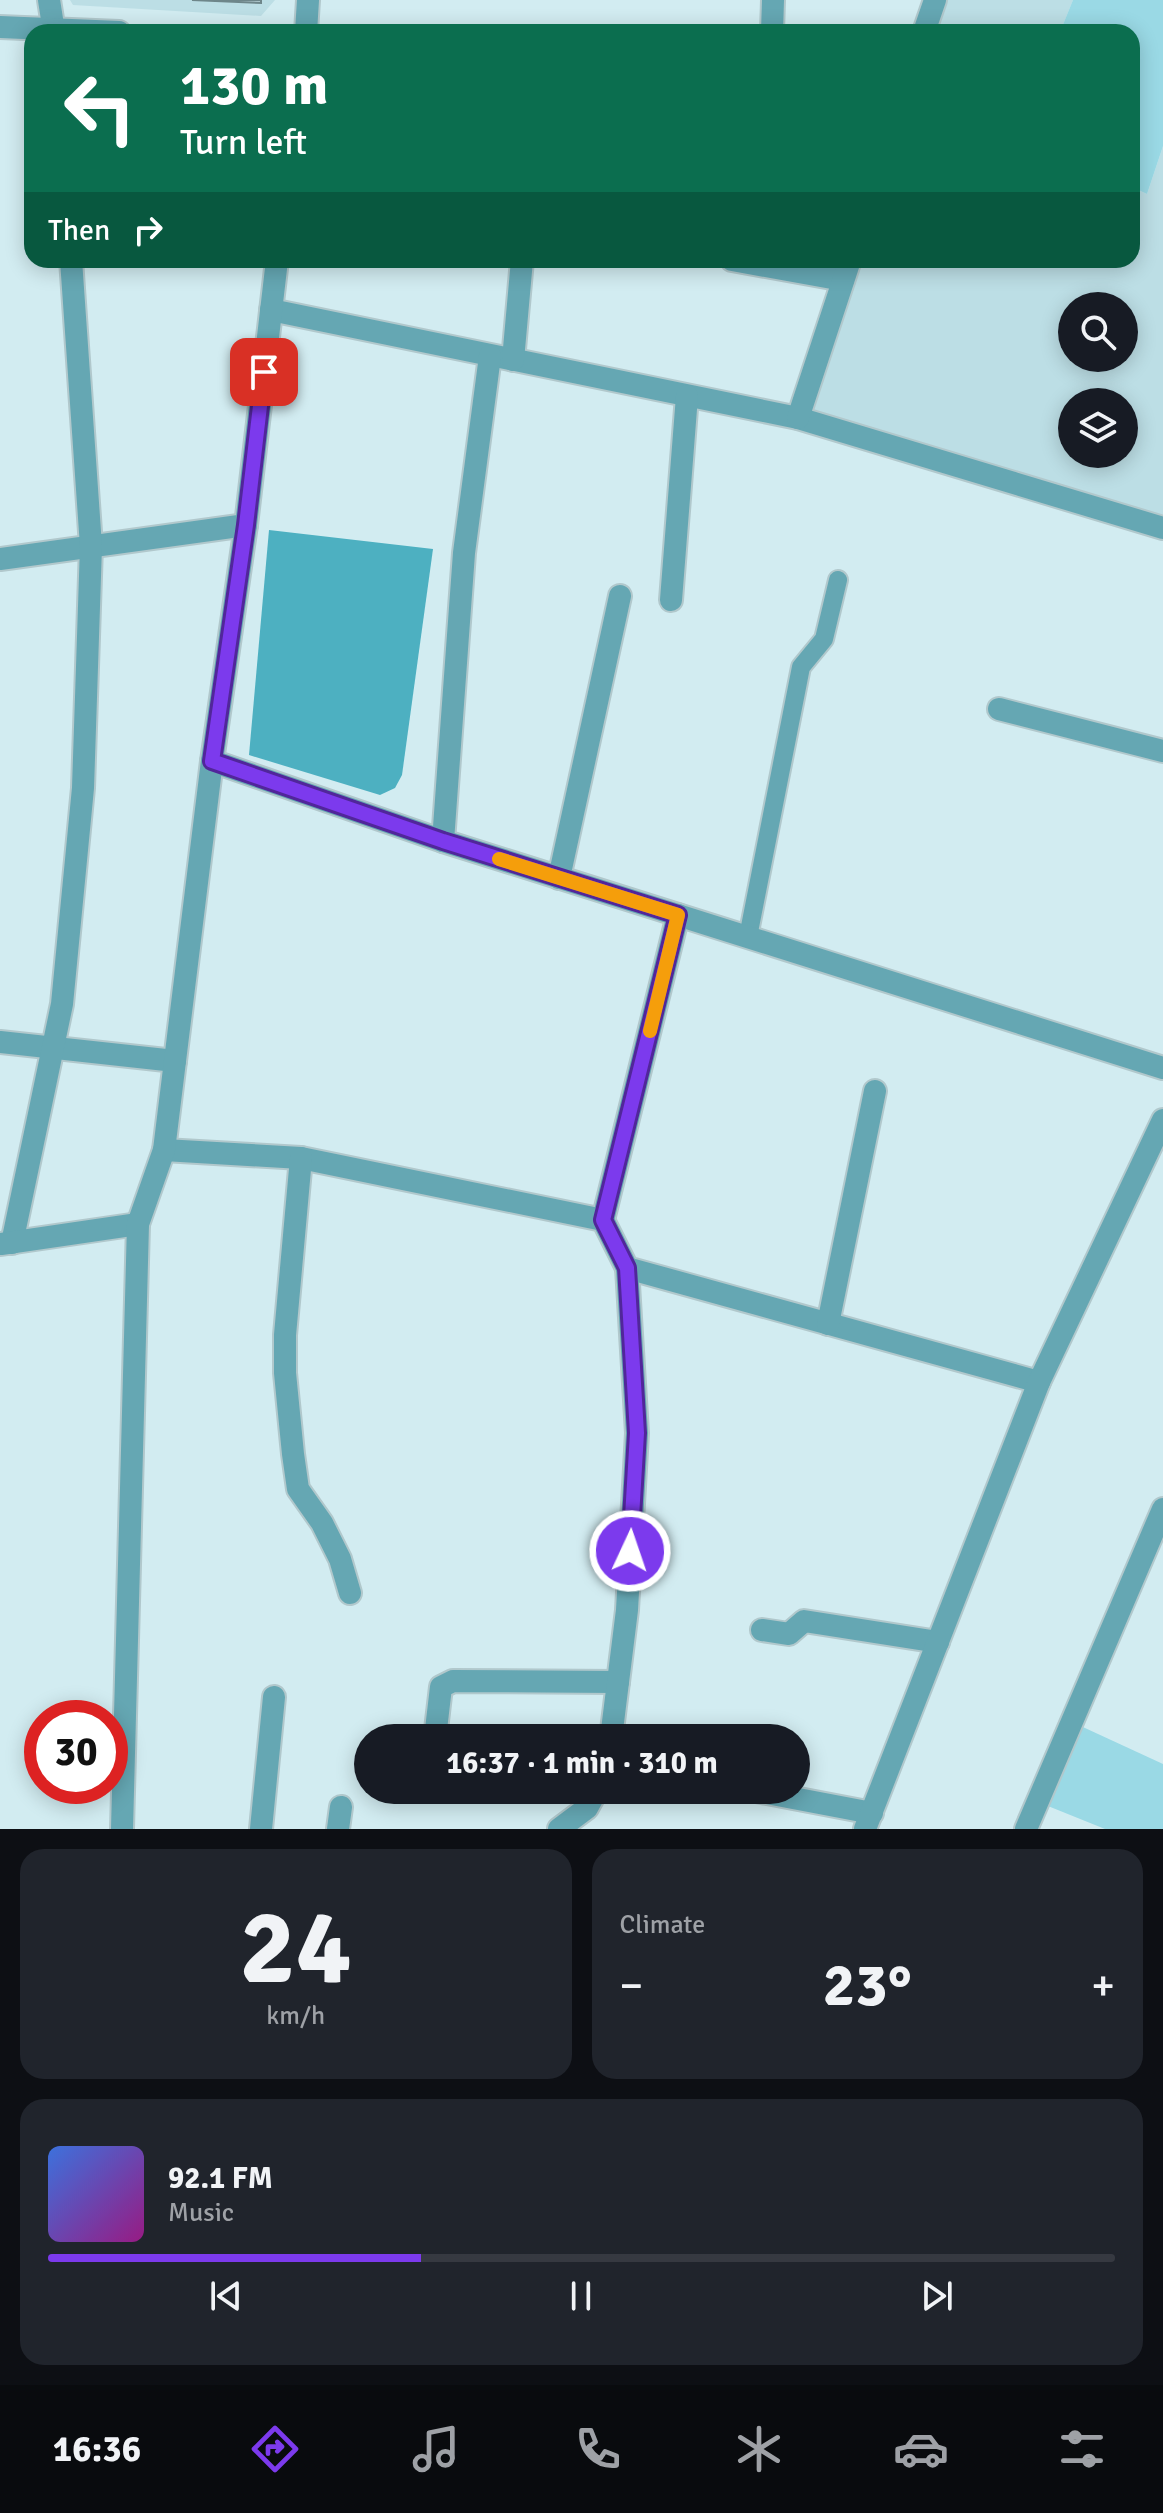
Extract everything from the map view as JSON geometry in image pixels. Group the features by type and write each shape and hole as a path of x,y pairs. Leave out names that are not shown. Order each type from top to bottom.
{"street":[{"path":"49,0 53,24"},
{"path":"306,24 308,0"},
{"path":"772,24 773,0"},
{"path":"927,24 935,0"},
{"path":"0,27 24,28"},
{"path":"72,268 91,546 83,788 62,1004 6,1244 138,1224"},
{"path":"122,1829 138,1224 164,1150 212,761 246,525 276,268"},
{"path":"513,360 521,268"},
{"path":"798,418 847,270 824,268"},
{"path":"271,310 798,418 1163,528"},
{"path":"443,841 464,553 490,356"},
{"path":"671,600 687,396"},
{"path":"0,559 246,525"},
{"path":"559,878 620,596"},
{"path":"999,709 1163,751"},
{"path":"212,761 443,841 1163,1068"},
{"path":"613,1724 627,1610 637,1433 627,1268 603,1220 678,915"},
{"path":"0,1042 175,1061"},
{"path":"828,1324 875,1091"},
{"path":"804,1804 868,1821 1039,1382 1163,1120"},
{"path":"164,1150 301,1158 603,1220"},
{"path":"301,1158 285,1335 285,1373 293,1454 298,1489 322,1523 340,1559 350,1593"},
{"path":"627,1268 1039,1382"},
{"path":"1026,1829 1163,1509"},
{"path":"762,1630 789,1634 804,1621 938,1642"},
{"path":"437,1724 441,1687 453,1681 618,1682"},
{"path":"261,1829 274,1697"},
{"path":"559,1829 589,1804"}],"lane":[{"path":"748,937 801,667 824,639 838,580"}],"shaded area":[{"path":"70,0 275,0 261,16 73,5"},
{"path":"935,0 1073,0 1063,24 928,24"},
{"path":"1073,0 1163,0 1163,146 1147,194 1140,191 1140,24 1063,24"},
{"path":"1163,146 1163,528 798,418 847,268 1140,268 1140,191 1147,194"},
{"path":"269,530 433,549 402,775 395,788 380,795 249,755"},
{"path":"1072,1722 1163,1764 1163,1829 1105,1829 1038,1802"}],"building":[{"path":"192,0 261,0 261,3"}],"slow traffic":[{"path":"499,859 678,915 650,1031"}],"route":[{"path":"264,372 246,525 212,761 443,841 678,915 603,1220 627,1268 637,1433 630,1551"}]}
